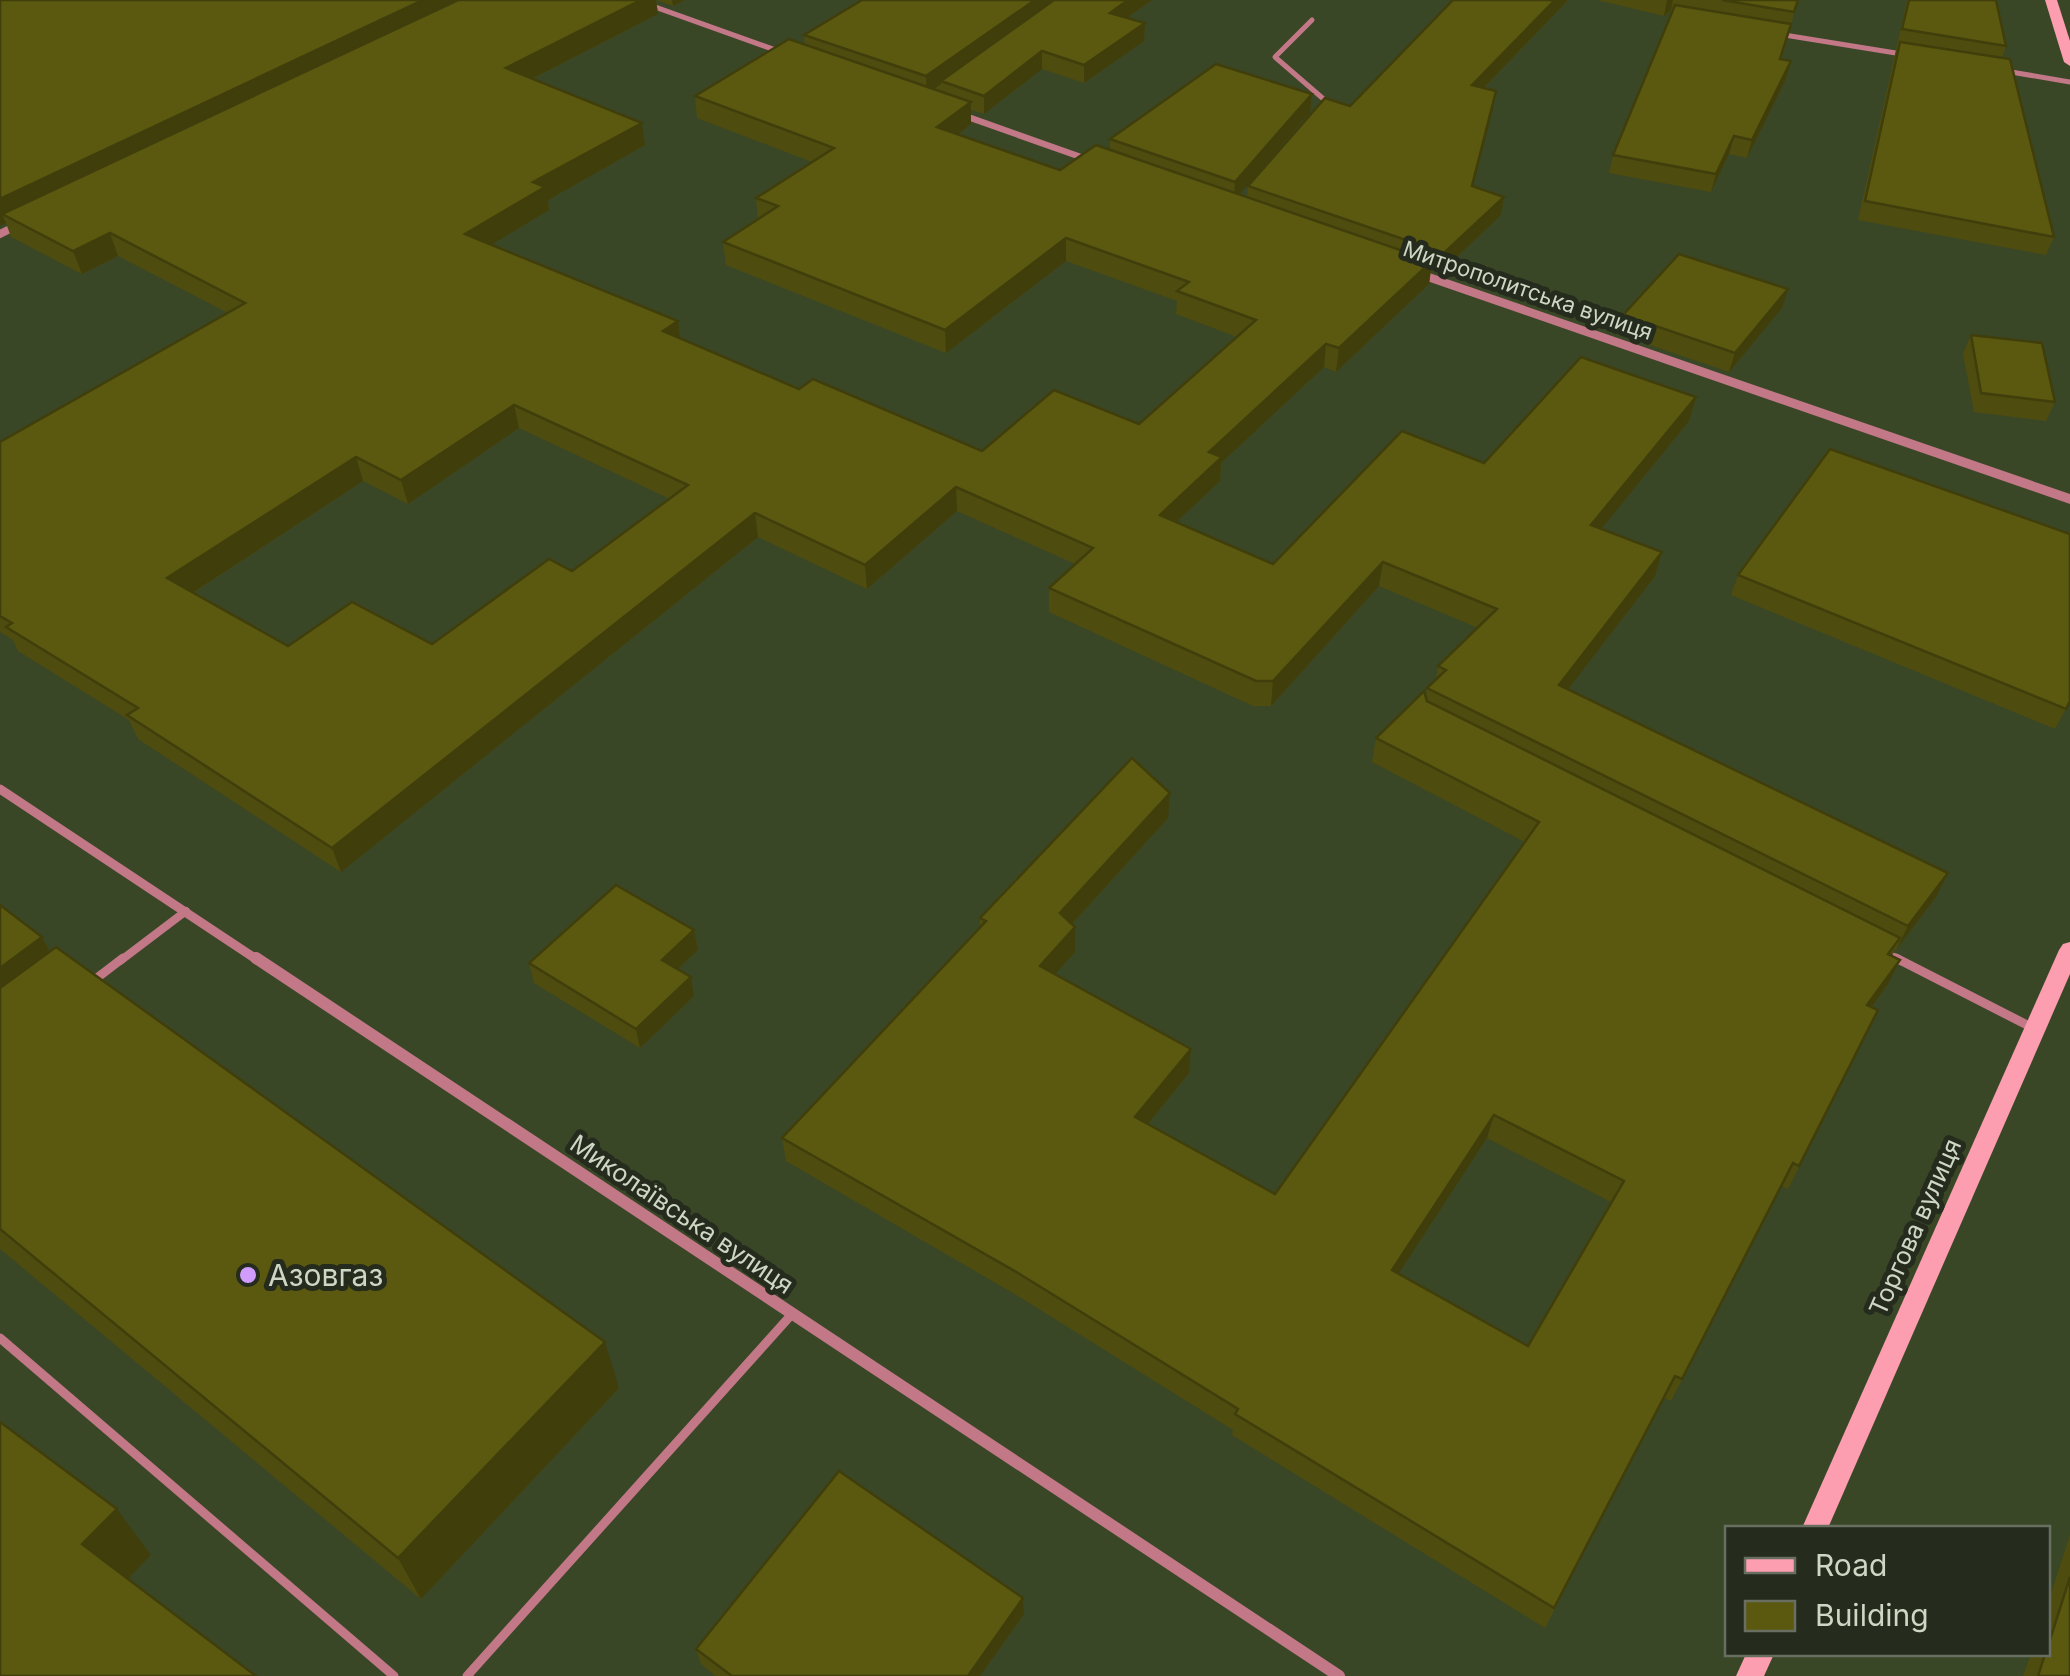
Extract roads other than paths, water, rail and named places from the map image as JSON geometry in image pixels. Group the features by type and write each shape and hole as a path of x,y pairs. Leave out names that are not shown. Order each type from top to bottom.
{"main road":[{"path":"2050,0 2070,62"},
{"name":"Торгова вулиця","path":"1816,1526 2070,950"}],"street":[{"path":"633,0 817,64"},
{"path":"927,102 1108,165"},
{"path":"0,234 35,217"},
{"name":"Митрополитська вулиця","path":"1402,267 2070,499"},
{"name":"Миколаївська вулиця","path":"0,789 1339,1676"}],"lane":[{"path":"1312,20 1275,57 1327,102 1316,115"},
{"path":"1768,32 1906,55"},
{"path":"2004,71 2070,82"},
{"path":"78,992 186,912"},
{"path":"1886,954 2035,1030"},
{"path":"467,1676 792,1314"},
{"path":"0,1338 394,1676"}],"place":[{"name":"Азовгаз","path":"248,1275"}]}
